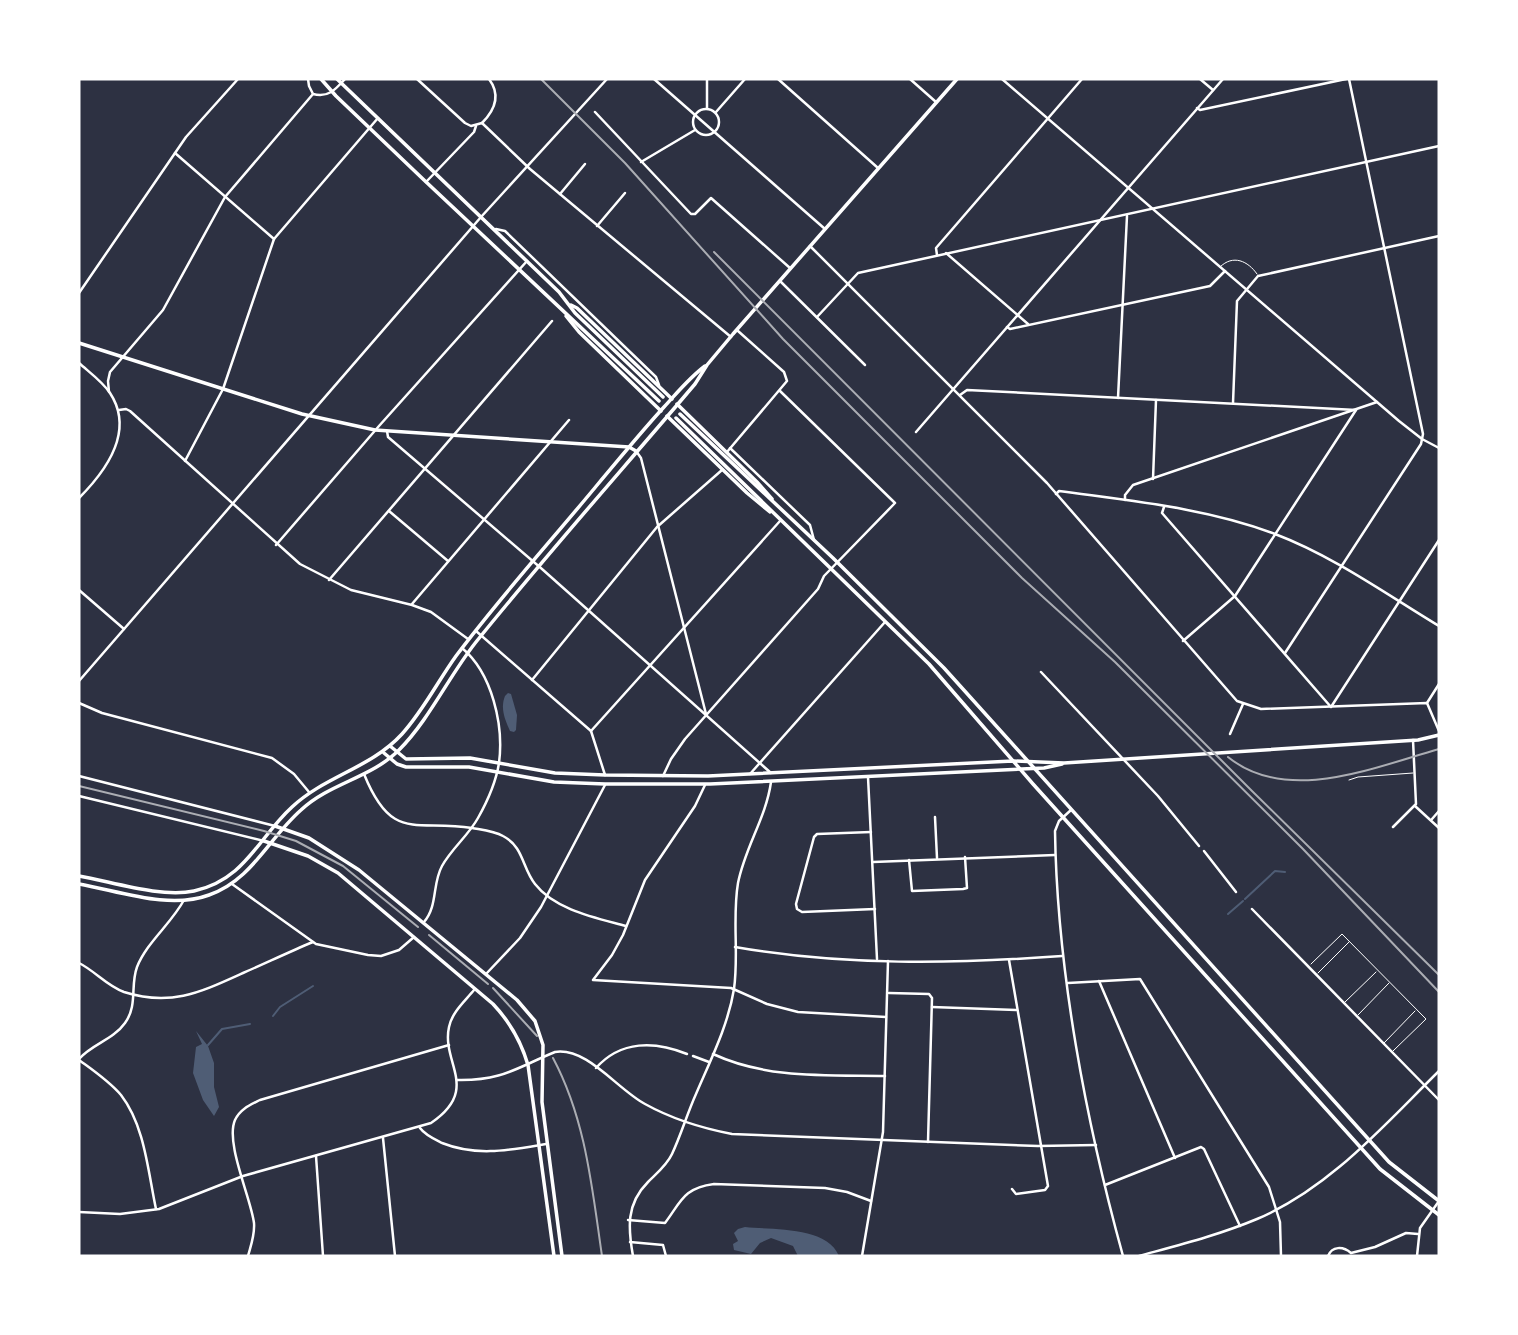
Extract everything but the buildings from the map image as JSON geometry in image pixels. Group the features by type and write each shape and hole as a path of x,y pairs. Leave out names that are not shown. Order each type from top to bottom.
{"main road":[{"path":"321,79 369,128 519,269 565,314 579,332 722,470 764,509 772,513"},
{"path":"79,884 145,897 184,900 206,897 232,884 253,867 302,809 330,789 364,774 397,753 416,730 468,653 539,567 695,384 736,330 957,79"},
{"path":"341,80 572,305 728,450 775,504"},
{"path":"565,314 571,316 661,399 575,313 572,305"},
{"path":"79,344 309,416 375,430 629,447 636,451"},
{"path":"79,876 158,890 185,892 209,886 227,878 248,860 274,827 309,793 383,752 409,726 462,648 629,447 693,375 707,365"},
{"path":"1439,1201 1392,1166 918,643 837,562 678,416 772,513 885,621 960,698 1019,769 1387,1176 1439,1215"},
{"path":"912,648 918,643"},
{"path":"383,752 406,767 469,767 554,782 705,785 1019,769 1064,763 1413,740 1439,733"},
{"path":"390,746 407,759 451,757 499,762 555,773 605,775 750,774 1013,761 1064,763"},
{"path":"868,768 868,777"},
{"path":"771,773 771,782"},
{"path":"742,783 750,774"},
{"path":"605,775 605,785"},
{"path":"663,776 663,785"},
{"path":"297,803 302,809"},
{"path":"274,827 309,838 341,858 486,974 521,1004 535,1021 544,1056 542,1102 562,1256"},
{"path":"264,840 309,856 338,873 475,989 510,1024 528,1065 554,1256"},
{"path":"227,878 232,884"},
{"path":"184,900 185,892"}],"street":[{"path":"79,293 186,137 238,79"},
{"path":"309,79 313,94"},
{"path":"417,79 465,123 476,125 482,123 495,106 495,88 489,79"},
{"path":"79,681 481,217 607,79"},
{"path":"654,79 696,113 825,229"},
{"path":"707,79 707,108"},
{"path":"716,112 745,79"},
{"path":"778,79 878,169"},
{"path":"910,79 936,102"},
{"path":"1002,79 1377,402 1422,439 1439,448"},
{"path":"937,255 936,248 1082,79"},
{"path":"1200,79 1213,90"},
{"path":"916,432 1223,79"},
{"path":"1197,108 1200,110 1348,79 1423,434 1284,653"},
{"path":"313,94 327,95 341,80"},
{"path":"109,391 109,376 163,310 225,197 313,94"},
{"path":"707,108 716,112 720,122 716,131 704,135 695,130 693,123 696,113 707,108"},
{"path":"595,113 691,215 712,198 790,268"},
{"path":"186,461 223,389 274,240 378,118"},
{"path":"482,123 527,167 731,337"},
{"path":"426,182 474,132 476,125"},
{"path":"641,162 695,130"},
{"path":"817,317 858,273 1439,146"},
{"path":"175,153 274,240"},
{"path":"560,194 585,164"},
{"path":"597,226 625,193"},
{"path":"1118,398 1127,214"},
{"path":"494,229 503,230 514,240 656,377 660,388"},
{"path":"1233,403 1237,301 1258,276 1439,236"},
{"path":"810,246 1056,494 1233,698 1261,709 1427,703"},
{"path":"946,253 1029,325"},
{"path":"276,545 527,261"},
{"path":"1007,327 1010,329 1210,286 1225,271"},
{"path":"780,281 865,365"},
{"path":"329,580 552,321"},
{"path":"736,330 785,373 786,383 728,450 810,525 814,541"},
{"path":"79,363 109,391 119,410 121,422 116,446 97,480 79,498"},
{"path":"960,395 967,390 1356,410"},
{"path":"663,776 671,759 706,714 818,589 820,580 895,503 780,391"},
{"path":"1153,479 1156,400"},
{"path":"1125,500 1125,495 1133,485 1377,402"},
{"path":"119,410 131,411 300,564 329,580 366,595 412,605 437,616 469,640"},
{"path":"1183,641 1235,596 1356,410"},
{"path":"412,605 569,420"},
{"path":"387,431 388,438 539,567 771,773"},
{"path":"636,451 641,458 706,714"},
{"path":"532,681 657,527 722,470"},
{"path":"1056,494 1059,491 1125,500 1216,516 1276,534 1311,550 1439,626"},
{"path":"1164,507 1162,513 1331,707"},
{"path":"388,511 448,561"},
{"path":"591,731 780,521"},
{"path":"1331,707 1439,540"},
{"path":"79,590 124,629"},
{"path":"750,774 885,621"},
{"path":"476,631 591,731 605,775"},
{"path":"424,922 431,912 437,877 443,864 472,828 488,799 499,762 498,729 491,695 482,671 462,648"},
{"path":"1041,672 1199,845"},
{"path":"1427,703 1439,684"},
{"path":"79,703 102,713 272,758 294,774 309,793"},
{"path":"1427,703 1439,733"},
{"path":"1230,734 1243,704"},
{"path":"1393,827 1415,806 1417,800 1413,740"},
{"path":"364,774 377,802 386,813 399,821 421,827 459,826 495,832 513,842 534,883 547,896 582,912 626,926"},
{"path":"79,776 274,827"},
{"path":"868,777 877,960"},
{"path":"632,1256 628,1220 638,1193 670,1159 725,1022 734,989 734,925 738,884 765,809 771,782"},
{"path":"486,974 520,938 547,896 605,785"},
{"path":"705,785 705,790 695,806 645,880 612,955 593,980 734,989 767,1004 798,1012 887,1017"},
{"path":"79,796 264,840"},
{"path":"1415,806 1439,828"},
{"path":"1071,810 1055,828 1062,956 1096,1145 1124,1256"},
{"path":"1431,819 1439,811"},
{"path":"935,817 937,858"},
{"path":"871,832 817,834 796,904 797,909 802,912 875,909"},
{"path":"1204,851 1236,892"},
{"path":"873,862 1055,855"},
{"path":"909,860 912,891 966,889 965,857"},
{"path":"232,884 313,942 381,956 399,950 414,937"},
{"path":"156,1209 139,1133 131,1111 109,1083 79,1059 120,1029 132,1010 139,963 184,900"},
{"path":"1252,908 1439,1100"},
{"path":"79,962 115,989 165,999 196,994 313,942"},
{"path":"735,947 781,955 877,960 972,962 1062,956"},
{"path":"862,1256 882,1141 888,960"},
{"path":"1009,960 1048,1189 1016,1194 1012,1189"},
{"path":"1067,983 1140,979 1265,1180 1278,1209 1280,1256"},
{"path":"1099,980 1175,1158"},
{"path":"1222,993 1230,986"},
{"path":"79,1212 120,1214 156,1209 241,1177 420,1128 435,1120 446,1110 453,1098 457,1080 448,1035 452,1018 475,989"},
{"path":"888,993 929,995 932,998 928,1142"},
{"path":"932,1007 1017,1010"},
{"path":"596,1068 612,1053 639,1044 668,1047 687,1054"},
{"path":"248,1256 254,1236 254,1224 241,1177 233,1129 236,1118 244,1108 260,1100 364,1069 420,1056 449,1045"},
{"path":"457,1080 489,1080 555,1052 572,1051 644,1104 708,1130 750,1136 1041,1146 1096,1145"},
{"path":"712,1054 739,1065 766,1071 885,1076"},
{"path":"693,1056 709,1062"},
{"path":"1139,1256 1240,1226 1278,1209 1318,1184 1361,1148 1439,1071"},
{"path":"420,1128 422,1132 439,1141 475,1152 547,1144"},
{"path":"383,1138 396,1256"},
{"path":"1105,1185 1201,1147 1240,1226"},
{"path":"316,1156 323,1256"},
{"path":"628,1220 665,1223 674,1208 688,1194 714,1184 822,1188 871,1200"},
{"path":"1417,1256 1418,1234 1439,1201"},
{"path":"1328,1256 1331,1250 1339,1248 1351,1254 1376,1247 1406,1233 1418,1234"},
{"path":"630,1242 663,1245 666,1256"}],"lane":[{"path":"1220,267 1231,260 1244,261 1258,276"},
{"path":"1349,780 1415,773"},
{"path":"1308,967 1342,934 1417,1009 1426,1019 1392,1053"},
{"path":"1316,975 1350,942"},
{"path":"1344,1004 1378,970"},
{"path":"1356,1016 1390,983"},
{"path":"1383,1044 1417,1009"}],"water":[{"path":"508,693 511,694 517,715 514,732 510,731 503,709"},
{"path":"196,1031 208,1046 214,1063 214,1087 219,1107 214,1116 203,1100 193,1073 196,1047 202,1044"},
{"path":"745,1227 811,1234 833,1246 839,1256 798,1256 793,1246 771,1238 760,1243 751,1254 734,1250 733,1244 738,1241 734,1233"}],"waterway":[{"path":"1245,899 1275,871 1285,872"},
{"path":"1228,914 1243,901"},
{"path":"273,1016 280,1007 313,986"},
{"path":"208,1045 222,1029 250,1024"}],"tram line":[{"path":"541,79 625,163 783,339 1022,578 1115,662 1303,849 1439,992"}],"railway":[{"path":"714,252 1439,975"},
{"path":"1228,757 1251,771 1277,779 1304,780 1360,772 1439,749"},
{"path":"79,786 296,841 343,866 418,927"},
{"path":"429,935 488,984"},
{"path":"493,988 537,1036"},
{"path":"553,1058 580,1130 591,1180 602,1256"}]}
